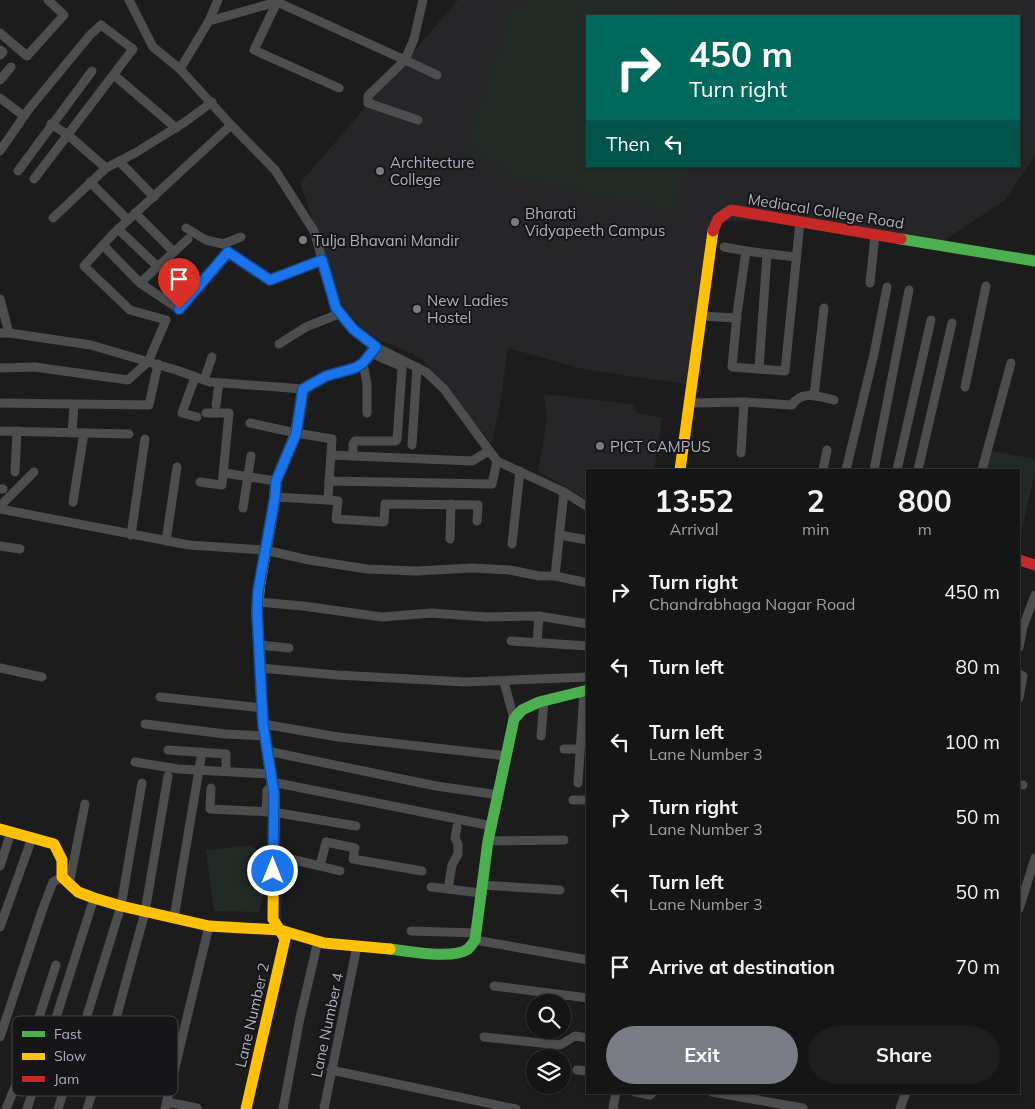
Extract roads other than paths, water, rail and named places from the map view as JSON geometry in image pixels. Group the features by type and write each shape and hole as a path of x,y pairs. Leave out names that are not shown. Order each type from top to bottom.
{"street":[{"path":"0,33 27,56 64,15 48,0"},
{"path":"129,0 153,47 180,68 212,102 230,125 275,170 314,230 336,308 373,350 401,366 397,440 355,441 353,444 353,456"},
{"path":"180,68 209,21 218,0"},
{"path":"209,21 278,1 438,75"},
{"path":"278,1 254,50 339,88"},
{"path":"418,120 368,103 368,96 405,60 414,39 420,1"},
{"path":"0,151 24,116 90,35 101,25 134,49 34,179"},
{"path":"0,50 3,52 0,55"},
{"path":"0,80 11,68"},
{"path":"18,171 92,71"},
{"path":"114,75 176,128"},
{"path":"1,100 24,116"},
{"path":"53,218 106,168 176,128 212,102"},
{"path":"51,124 68,135 106,168"},
{"path":"0,368 35,367 128,380 148,362 166,320 130,310 84,266 118,229 230,125"},
{"path":"119,161 154,196"},
{"path":"90,182 128,220"},
{"name":"Mediacal College Road","path":"680,469 710,244 715,222 721,214 731,210 1035,261"},
{"path":"135,214 174,252"},
{"path":"746,251 732,367 785,370 800,222"},
{"path":"186,228 206,240 223,244 240,237"},
{"path":"118,229 157,266"},
{"path":"870,283 875,234"},
{"path":"140,282 188,239"},
{"path":"103,245 140,282 179,309 228,252 270,280 322,260"},
{"path":"724,247 796,257"},
{"path":"759,368 767,254"},
{"path":"965,387 986,286"},
{"path":"846,469 872,363 887,287"},
{"path":"874,469 909,290"},
{"path":"0,299 4,333 91,345 219,383 303,389 326,376 355,368 363,363 373,350"},
{"path":"814,396 824,308"},
{"path":"279,344 306,327 341,313"},
{"path":"701,313 737,316"},
{"path":"897,469 931,320"},
{"path":"918,469 952,323"},
{"path":"373,350 426,372 444,389 497,461 564,492 586,505"},
{"path":"197,418 182,413 212,356"},
{"path":"363,363 367,384 367,413"},
{"path":"982,469 1011,363"},
{"path":"0,403 148,405 158,364"},
{"path":"412,445 417,367"},
{"path":"216,405 219,383"},
{"name":"Lane Number 2","path":"246,1109 285,939 273,919 274,855 269,812 274,793 270,782 263,724 258,602 276,481 296,434 303,389"},
{"path":"690,403 744,402 792,405 794,401 803,395 834,400"},
{"path":"740,453 744,402"},
{"path":"72,433 74,405"},
{"path":"200,482 222,485 224,472 229,412 206,413"},
{"path":"250,424 296,434 332,439 328,500"},
{"path":"0,431 129,434"},
{"path":"15,472 17,431"},
{"path":"73,502 84,433"},
{"path":"131,535 145,439"},
{"path":"822,469 827,450"},
{"path":"331,455 472,461 490,451"},
{"path":"243,508 251,456"},
{"path":"329,481 492,484 497,461"},
{"path":"166,541 177,467"},
{"path":"512,544 520,471"},
{"path":"0,508 34,472"},
{"path":"224,472 276,481"},
{"path":"556,576 564,492"},
{"path":"275,497 338,501 336,519 384,522 385,504 478,504 477,521"},
{"path":"450,504 450,539"},
{"path":"0,508 190,545 265,550 309,560 367,569 416,571 472,568 510,570 539,576 556,576 586,582"},
{"path":"559,535 586,540"},
{"path":"0,546 20,549"},
{"path":"1020,560 1035,565"},
{"path":"1020,642 1023,627 1035,595"},
{"path":"258,602 382,617 431,613 486,617 539,616 586,624"},
{"path":"537,643 539,616"},
{"path":"511,641 586,646"},
{"path":"259,645 289,648"},
{"path":"0,668 42,677"},
{"path":"260,668 433,681 504,682 586,678"},
{"path":"1020,674 1023,676 1020,692"},
{"path":"0,866 6,831 54,844 62,860 65,881 78,892 121,906 209,926 280,930 318,942 447,954 458,953 468,949 476,936 488,841 514,719 504,682"},
{"path":"514,719 522,710 544,701 586,690 584,737 580,749 578,783"},
{"path":"160,697 263,708"},
{"path":"541,736 544,701"},
{"path":"145,724 224,734 265,736"},
{"path":"263,724 338,737 507,756"},
{"path":"564,749 580,749"},
{"path":"168,750 226,754 226,771"},
{"path":"267,751 436,786 499,795"},
{"path":"174,918 202,752"},
{"path":"135,762 178,768 226,771 270,782 492,826"},
{"path":"117,1016 145,912 168,776"},
{"path":"87,1016 121,906 142,783"},
{"path":"211,788 210,809 269,812 356,826"},
{"path":"573,800 586,800"},
{"path":"65,881 85,804"},
{"path":"448,889 452,866 458,854 458,844 455,838 457,826"},
{"path":"0,927 32,838"},
{"path":"488,841 564,840"},
{"path":"320,866 326,842 355,848 353,860 422,871"},
{"path":"274,855 340,871"},
{"path":"1020,906 1035,858"},
{"path":"0,1037 53,882 65,881"},
{"path":"431,887 448,889 560,890"},
{"path":"57,1016 94,898"},
{"path":"178,1055 209,926"},
{"path":"412,931 476,936 586,960"},
{"path":"283,1109 300,1018 318,942"},
{"name":"Lane Number 4","path":"324,1109 357,946"},
{"path":"39,1016 56,965"},
{"path":"494,986 586,998"},
{"path":"484,1037 560,1045 575,1036 586,1038"},
{"path":"331,1070 516,1109"},
{"path":"577,1070 586,1070"},
{"path":"6,1109 12,1094"},
{"path":"613,1109 616,1094"},
{"path":"723,1094 803,1108"},
{"path":"900,1109 905,1094"},
{"path":"27,1109 31,1096"},
{"path":"58,1109 62,1096"},
{"path":"87,1109 91,1096"},
{"path":"166,1105 197,1108"}],"place":[{"name":"Architecture College","path":"380,171"},
{"name":"Bharati Vidyapeeth Campus","path":"515,222"},
{"name":"Tulja Bhavani Mandir","path":"303,240"},
{"name":"New Ladies Hostel","path":"417,309"},
{"name":"PICT CAMPUS","path":"600,446"}]}
